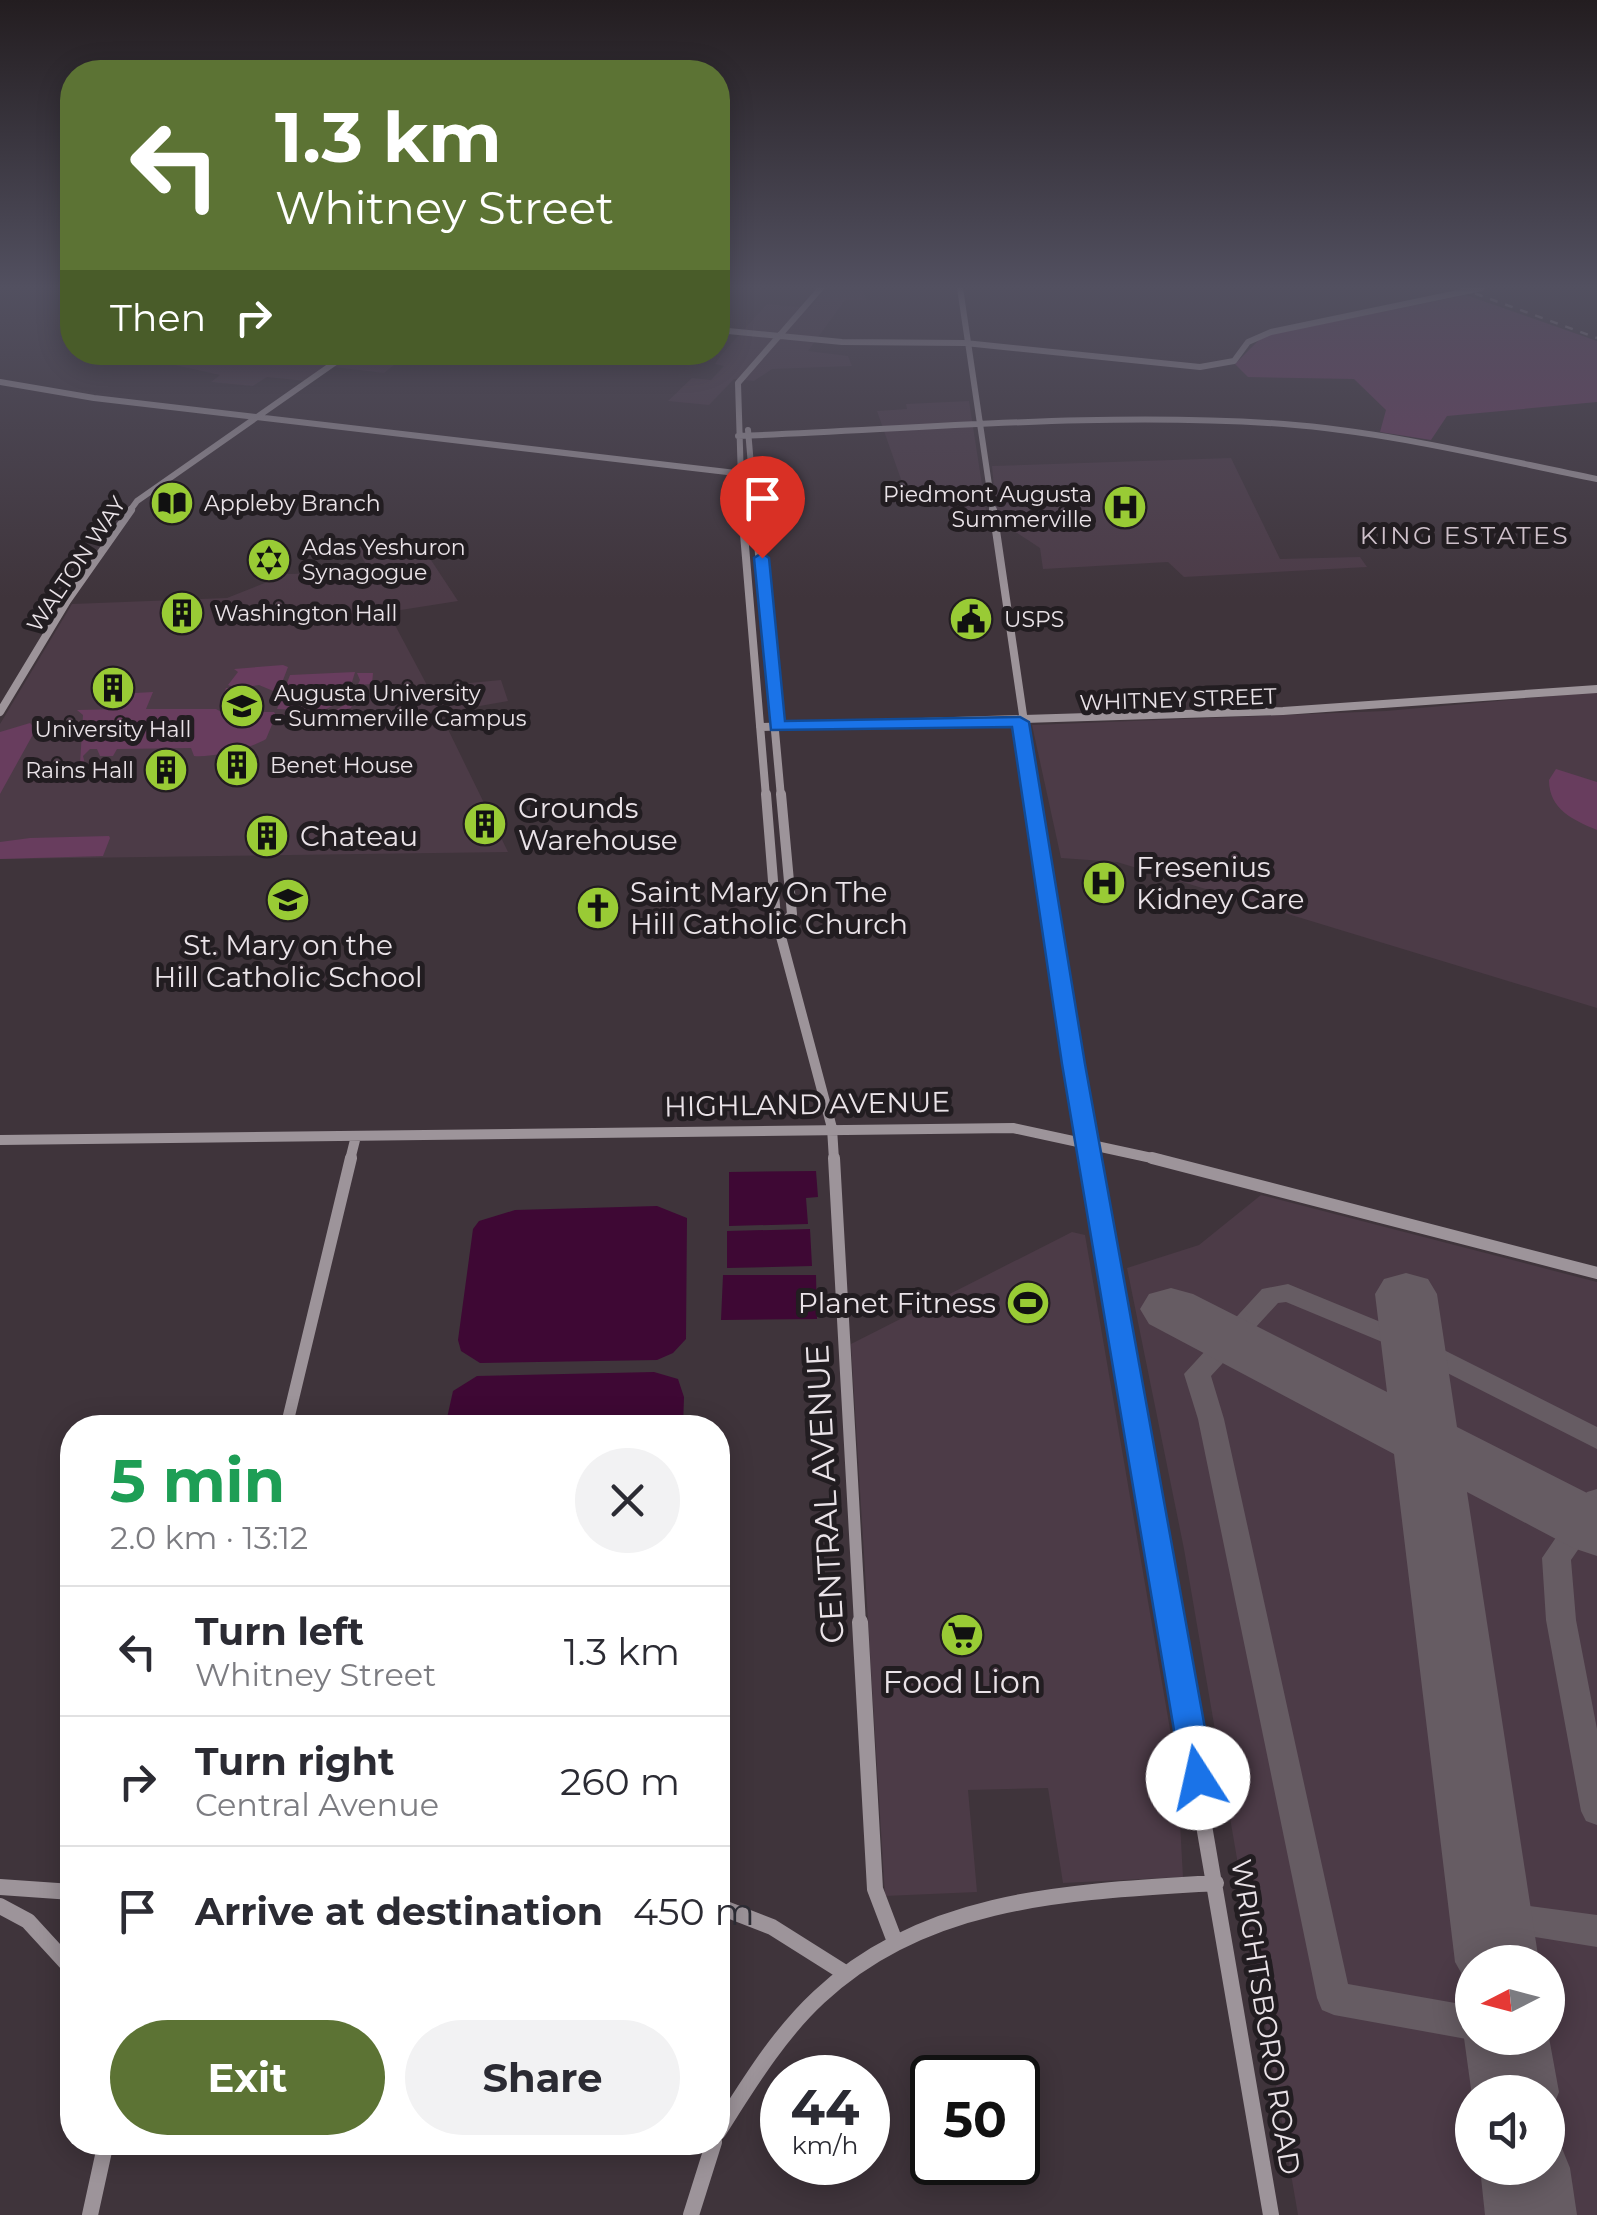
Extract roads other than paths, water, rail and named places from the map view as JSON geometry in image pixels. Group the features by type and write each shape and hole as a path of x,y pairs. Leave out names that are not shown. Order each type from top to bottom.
{"main road":[{"path":"55,391 753,475"},
{"name":"WALTON WAY","path":"0,712 130,509 294,391"},
{"name":"CENTRAL AVENUE","path":"739,391 740,475 774,903 832,1128 874,1889 894,1939"},
{"name":"WRIGHTSBORO ROAD","path":"972,391 1087,1141 1271,2215"},
{"name":"CENTRAL AVENUE","path":"740,410 750,436 792,914 780,929"},
{"path":"738,436 1137,421 1289,424 1398,436 1597,479"},
{"name":"WHITNEY STREET","path":"760,726 1020,722 1390,708 1597,688"},
{"name":"HIGHLAND AVENUE","path":"0,1140 1013,1128 1087,1141 1597,1273"},
{"path":"289,1415 356,1136"},
{"path":"730,2112 769,2049 844,1973 894,1939 950,1915 1006,1900 1216,1883"},
{"path":"0,1887 60,1891"},
{"path":"0,1906 28,1922 60,1956"},
{"path":"730,1911 772,1927 844,1973"},
{"path":"90,2215 103,2155"},
{"path":"690,2215 710,2155"}],"place":[{"name":"Appleby Branch","path":"172,503"},
{"name":"Piedmont Augusta Summerville","path":"1125,507"},
{"name":"Adas Yeshuron Synagogue","path":"269,560"},
{"name":"Washington Hall","path":"182,613"},
{"name":"USPS","path":"971,619"},
{"name":"University Hall","path":"113,688"},
{"name":"Augusta University - Summerville Campus","path":"242,706"},
{"name":"Benet House","path":"237,765"},
{"name":"Rains Hall","path":"166,770"},
{"name":"Grounds Warehouse","path":"485,824"},
{"name":"Chateau","path":"267,836"},
{"name":"Fresenius Kidney Care","path":"1104,883"},
{"name":"St. Mary on the Hill Catholic School","path":"288,900"},
{"name":"Saint Mary On The Hill Catholic Church","path":"598,908"},
{"name":"Planet Fitness","path":"1028,1303"},
{"name":"Food Lion","path":"962,1635"}],"district":[{"name":"KING ESTATES","path":"1465,535"}]}
